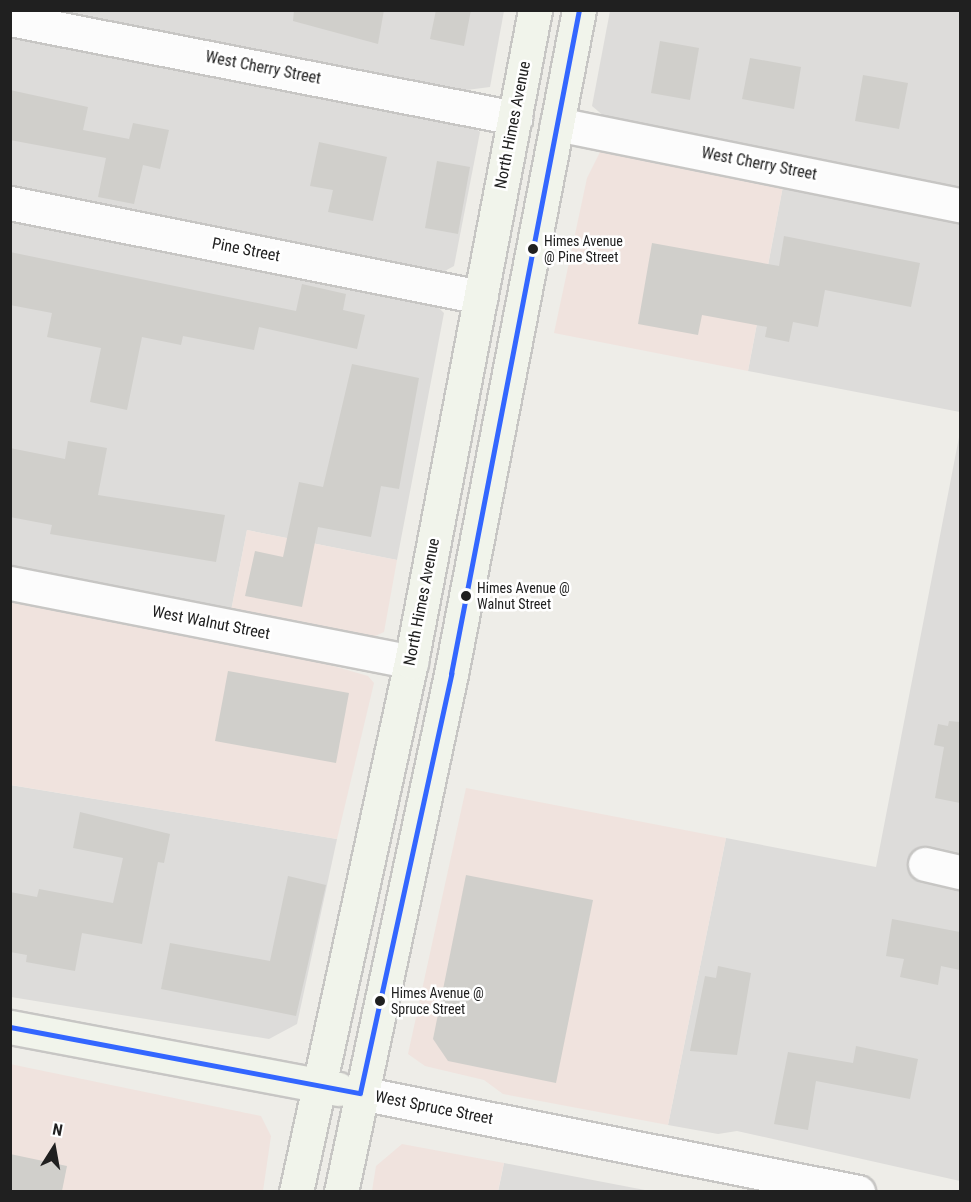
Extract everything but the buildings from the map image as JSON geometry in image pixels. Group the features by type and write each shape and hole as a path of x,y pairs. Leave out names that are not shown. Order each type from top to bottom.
{"street":[{"name":"North Himes Avenue","path":"296,1191 316,1084 411,662 534,10"},
{"path":"555,10 538,97 543,115 557,124"},
{"path":"341,1191 360,1093 451,674 579,10"},
{"name":"West Cherry Street","path":"10,19 515,118"},
{"path":"515,118 527,145 521,206 528,275"},
{"name":"West Cherry Street","path":"557,124 960,205"},
{"name":"Pine Street","path":"10,203 481,297"},
{"name":"West Walnut Street","path":"10,583 411,662"},
{"path":"925,864 960,872"},
{"name":"West Spruce Street","path":"10,1027 316,1084 858,1191"}],"shaded area":[{"path":"40,11 504,11 490,87 451,92"},
{"path":"610,11 960,11 960,193 627,127 605,117 592,106"},
{"path":"10,31 469,123 480,132 454,266 443,272 408,271 11,192"},
{"path":"600,152 783,186 748,371 554,333 587,178"},
{"path":"783,186 960,220 960,412 748,371"},
{"path":"10,212 406,293 437,306 444,313 397,560 247,530 230,616 11,572"},
{"path":"960,432 960,1181 737,1131 718,1134 668,1125 726,838 876,867"},
{"path":"247,530 397,560 384,632 371,638 230,616"},
{"path":"10,598 302,657 368,676 374,683 337,839 11,785"},
{"path":"10,785 337,839 297,1024 269,1039 11,997"},
{"path":"466,788 726,838 668,1125 503,1094 484,1080 425,1066 408,1054"},
{"path":"10,1064 261,1116 271,1136 263,1191 11,1191"},
{"path":"402,1144 504,1163 498,1191 372,1191 376,1166"},
{"path":"504,1163 650,1191 498,1192"}],"transit line":[{"path":"10,1027 360,1093 451,674 579,10"}],"place":[{"name":"Himes Avenue @ Pine Street","path":"533,249"},
{"name":"Himes Avenue @ Walnut Street","path":"466,596"},
{"name":"Himes Avenue @ Spruce Street","path":"380,1001"}]}
